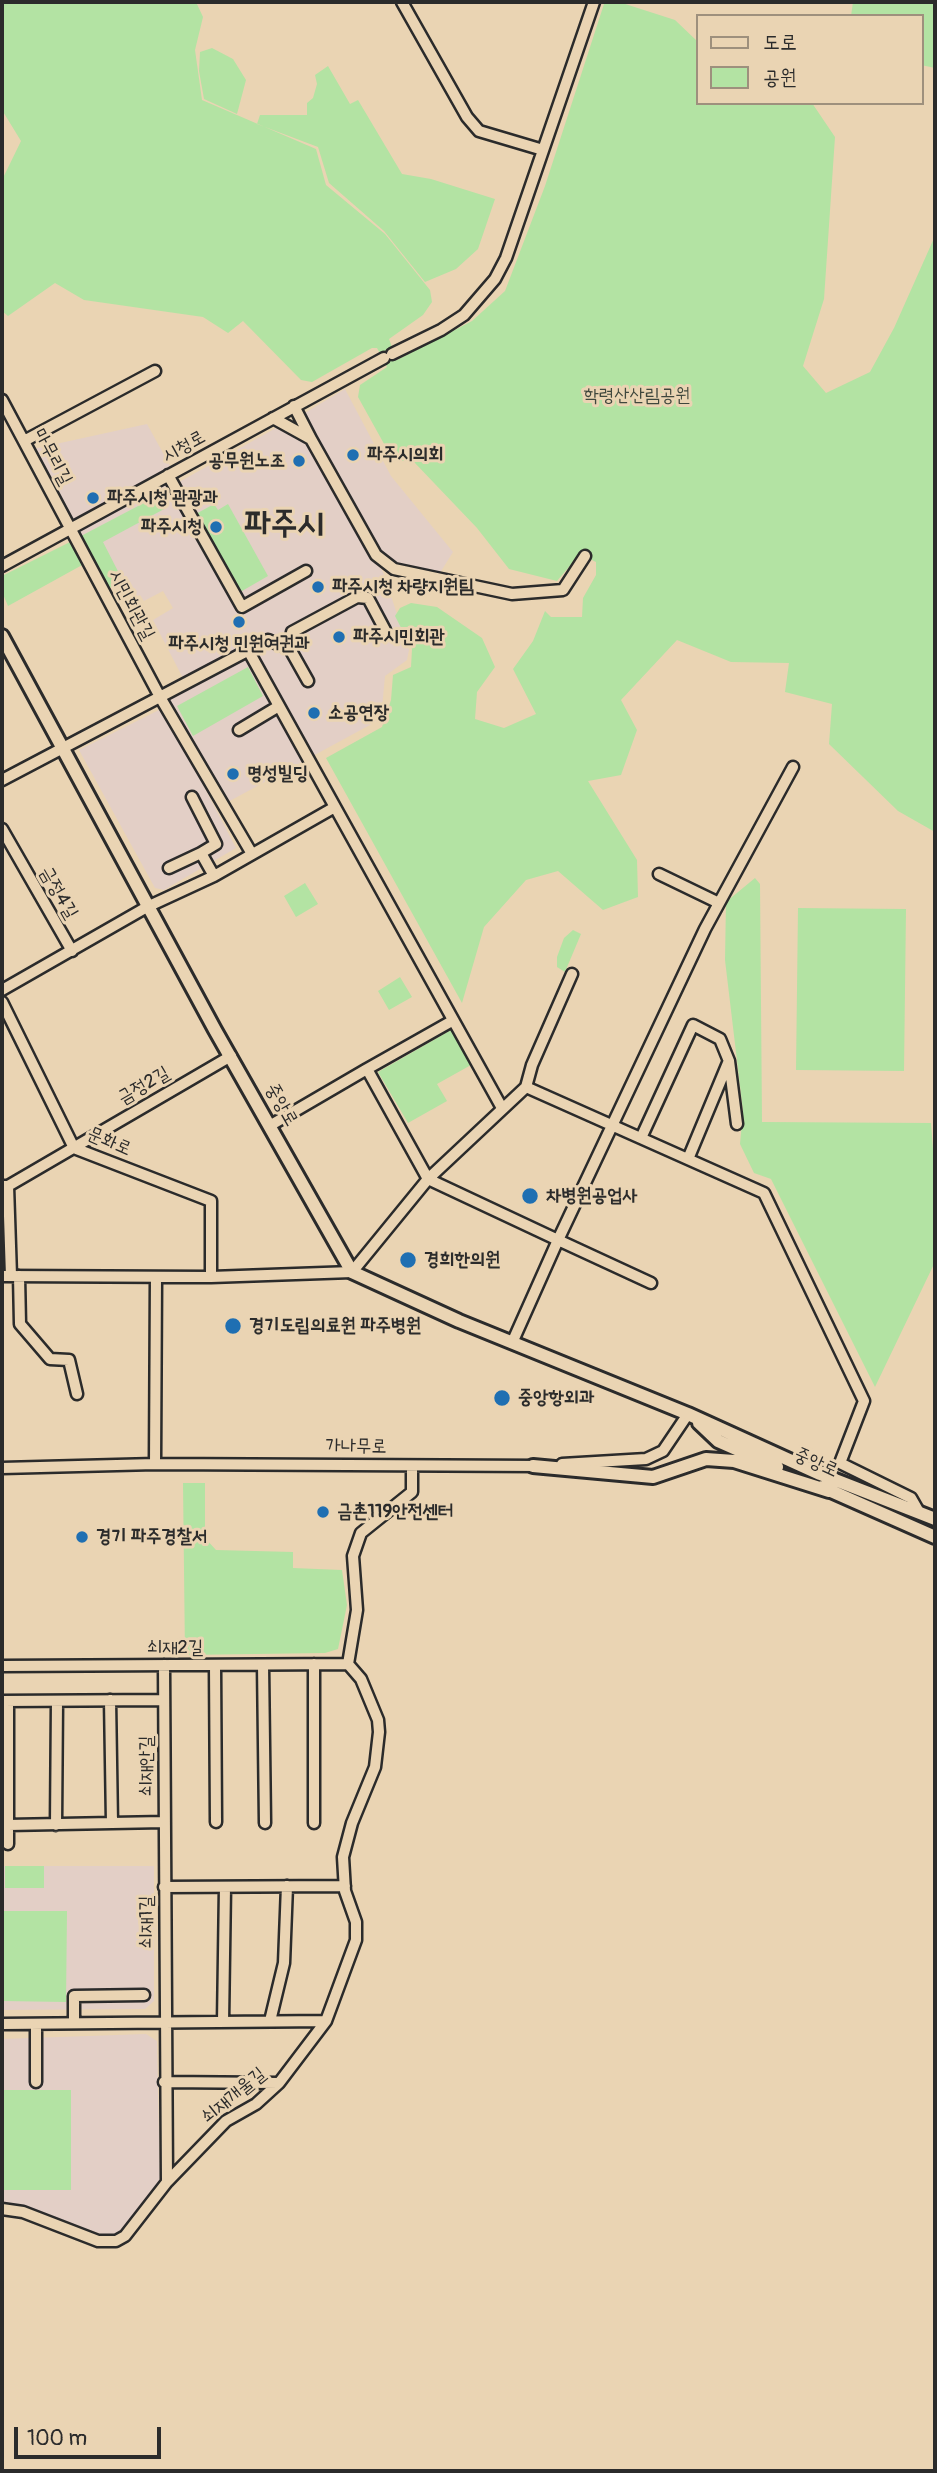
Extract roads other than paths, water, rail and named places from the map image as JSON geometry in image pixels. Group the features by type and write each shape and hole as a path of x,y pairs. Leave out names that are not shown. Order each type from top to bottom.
{"main road":[{"name":"중앙로","path":"2,636 147,907 352,1272 512,1343 688,1414 820,1474 935,1519"},
{"name":"중앙로","path":"688,1414 718,1441 935,1537"},
{"path":"533,1466 653,1477 706,1460 734,1461 829,1491"}],"street":[{"path":"402,2 467,117 479,131 543,150"},
{"name":"시청로","path":"2,566 388,356 441,330 464,315 488,288 506,258 594,2"},
{"path":"24,441 155,371"},
{"name":"마무리길","path":"2,400 71,530"},
{"path":"295,407 376,555 394,569 513,594 563,590 585,556"},
{"path":"273,418 312,439"},
{"path":"169,475 242,607 306,571"},
{"name":"시민회관길","path":"71,530 160,697 252,854"},
{"path":"308,681 290,649 292,632 357,597 368,598 386,630"},
{"path":"2,780 268,640 290,649"},
{"path":"248,650 502,1108"},
{"path":"239,730 279,706"},
{"path":"512,1343 612,1125 719,903 793,766"},
{"path":"169,868 216,844 192,797"},
{"name":"금정4길","path":"2,990 147,907 214,876 335,807"},
{"name":"금정4길","path":"2,829 72,950"},
{"path":"201,853 214,876"},
{"path":"659,874 719,903"},
{"path":"10,1276 211,1277 352,1272 428,1179 526,1087 532,1065 572,974"},
{"name":"문화로","path":"2,1002 74,1148 211,1201 211,1277"},
{"path":"271,1125 452,1021"},
{"path":"641,1138 693,1025 720,1039 729,1061 737,1124"},
{"name":"금정2길","path":"3,1186 74,1148 231,1056"},
{"path":"688,1159 729,1061"},
{"path":"367,1069 428,1179 651,1283"},
{"path":"526,1087 764,1193 864,1401 840,1463 911,1497 919,1513"},
{"path":"3,1186 10,1276 20,1324 50,1359 69,1360 77,1394"},
{"path":"155,1464 156,1277"},
{"name":"가나무로","path":"2,1468 155,1464 533,1466 646,1459 663,1451 688,1414"},
{"path":"348,1664 357,1610 353,1556 357,1540 361,1533 411,1492 412,1465"},
{"path":"313,1664 314,1823"},
{"name":"쇠재2길","path":"2,1666 348,1664"},
{"name":"쇠재개울길","path":"2,2209 23,2212 98,2241 116,2241 125,2236 167,2182 226,2121 256,2104 279,2083 326,2021 356,1940 356,1922 345,1886 343,1857 352,1823 375,1767 379,1732 378,1720 361,1679 348,1664"},
{"name":"쇠재안길","path":"8,1825 164,1822 164,1665"},
{"path":"215,1665 216,1822"},
{"path":"264,1665 265,1823"},
{"name":"쇠재안길","path":"110,1700 112,1823"},
{"path":"8,1844 5,1701 164,1700"},
{"path":"56,1825 57,1701"},
{"name":"쇠재1길","path":"164,1822 164,2082 167,2182"},
{"path":"270,2021 284,1963 287,1886"},
{"path":"164,1887 345,1886"},
{"path":"223,2022 225,1887"},
{"path":"74,2023 74,1996 144,1995"},
{"path":"2,2024 326,2021"},
{"path":"36,2024 36,2082"},
{"path":"164,2082 279,2083"}],"place":[{"name":"파주시의회","path":"353,455"},
{"name":"공무원노조","path":"299,461"},
{"name":"파주시청 관광과","path":"93,498"},
{"name":"파주시청","path":"216,527"},
{"name":"파주시청 차량지원팀","path":"318,587"},
{"name":"파주시청 민원여권과","path":"239,622"},
{"name":"파주시민회관","path":"339,637"},
{"name":"소공연장","path":"314,713"},
{"name":"명성빌딩","path":"233,774"},
{"name":"차병원공업사","path":"530,1196"},
{"name":"경희한의원","path":"408,1260"},
{"name":"경기도립의료원 파주병원","path":"233,1326"},
{"name":"중앙항외과","path":"502,1398"},
{"name":"금촌119안전센터","path":"323,1512"},
{"name":"경기 파주경찰서","path":"82,1537"}],"district":[{"name":"파주시","path":"284,526"}],"park label":[{"name":"학령산산림공원","path":"637,396"}]}
